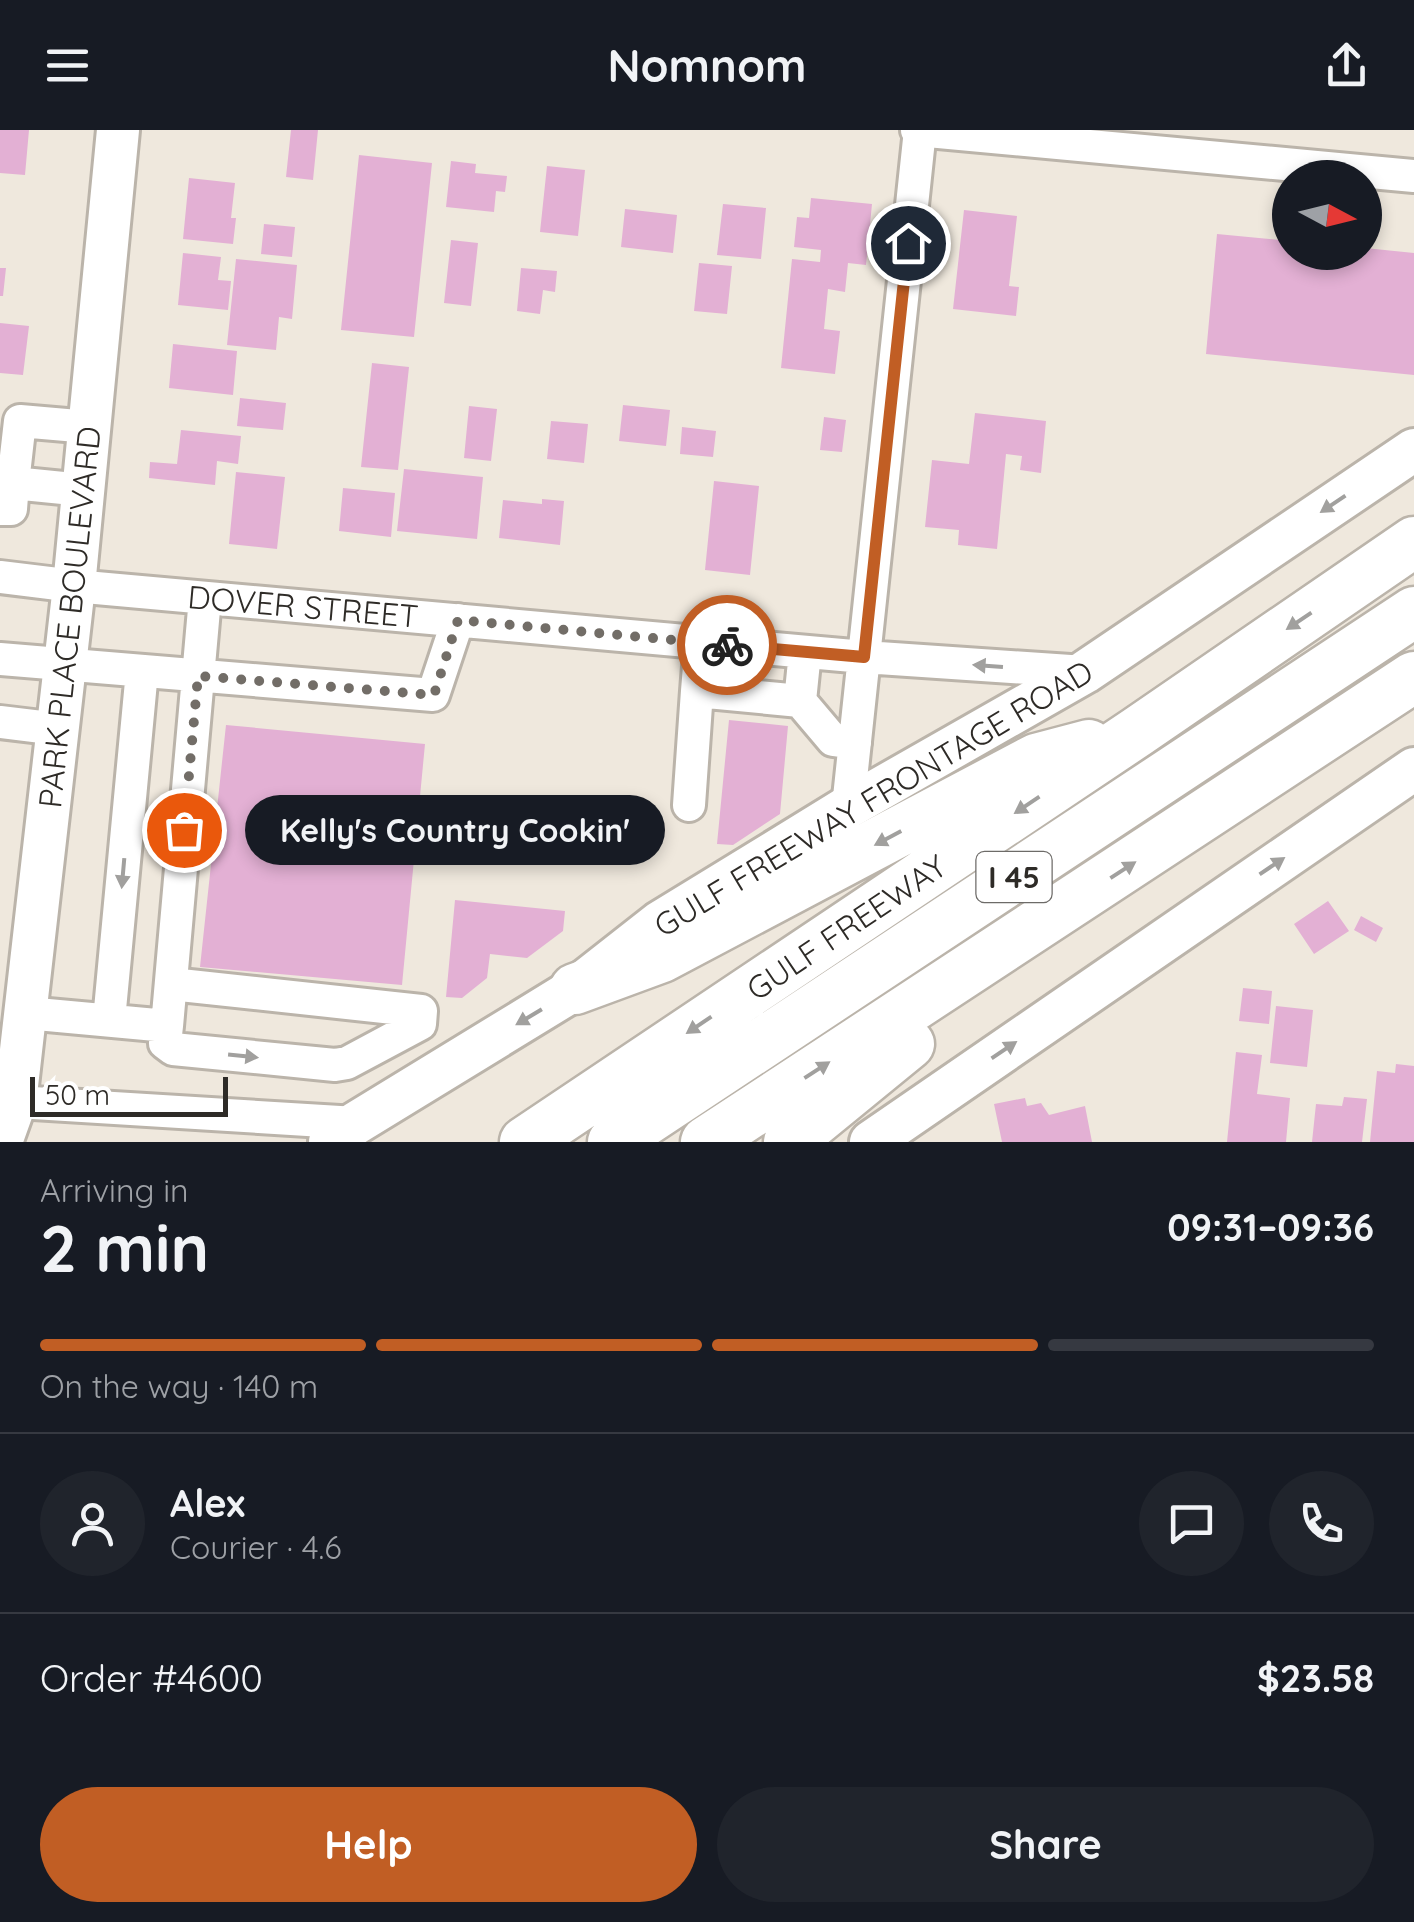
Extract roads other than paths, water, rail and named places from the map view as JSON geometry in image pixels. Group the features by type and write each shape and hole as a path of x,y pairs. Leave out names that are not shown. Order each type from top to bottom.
{"highway":[{"name":"GULF FREEWAY","path":"525,1142 1414,542"},
{"name":"GULF FREEWAY","path":"614,1142 1414,612"},
{"name":"I 45","path":"706,1142 1414,677"},
{"path":"576,989 662,957 1036,759 1137,732"},
{"path":"789,1142 950,1012 1012,942"}],"main road":[{"name":"PARK PLACE BOULEVARD","path":"12,1122 74,586 118,130"},
{"name":"GULF FREEWAY FRONTAGE ROAD","path":"343,1132 576,989 659,923 848,807 1085,672 1414,450"},
{"path":"871,1142 1414,769"}],"street":[{"path":"848,807 919,130 1414,176"},
{"path":"83,490 7,496 10,413 89,427"},
{"name":"DOVER STREET","path":"0,577 805,652 1085,672"},
{"path":"171,984 421,1011 420,1024 347,1063 334,1065 172,1049 166,1043 168,1026 171,984 205,598"},
{"path":"0,659 434,695 458,620"},
{"path":"690,805 702,642"},
{"path":"800,701 805,652"},
{"path":"109,1020 142,671"},
{"path":"697,691 800,701 833,740 855,743"},
{"path":"0,722 58,729"},
{"path":"26,1012 168,1026"},
{"path":"12,1122 343,1132"}],"place":[{"name":"Kelly's Country Cookin'","path":"184,830"}]}
